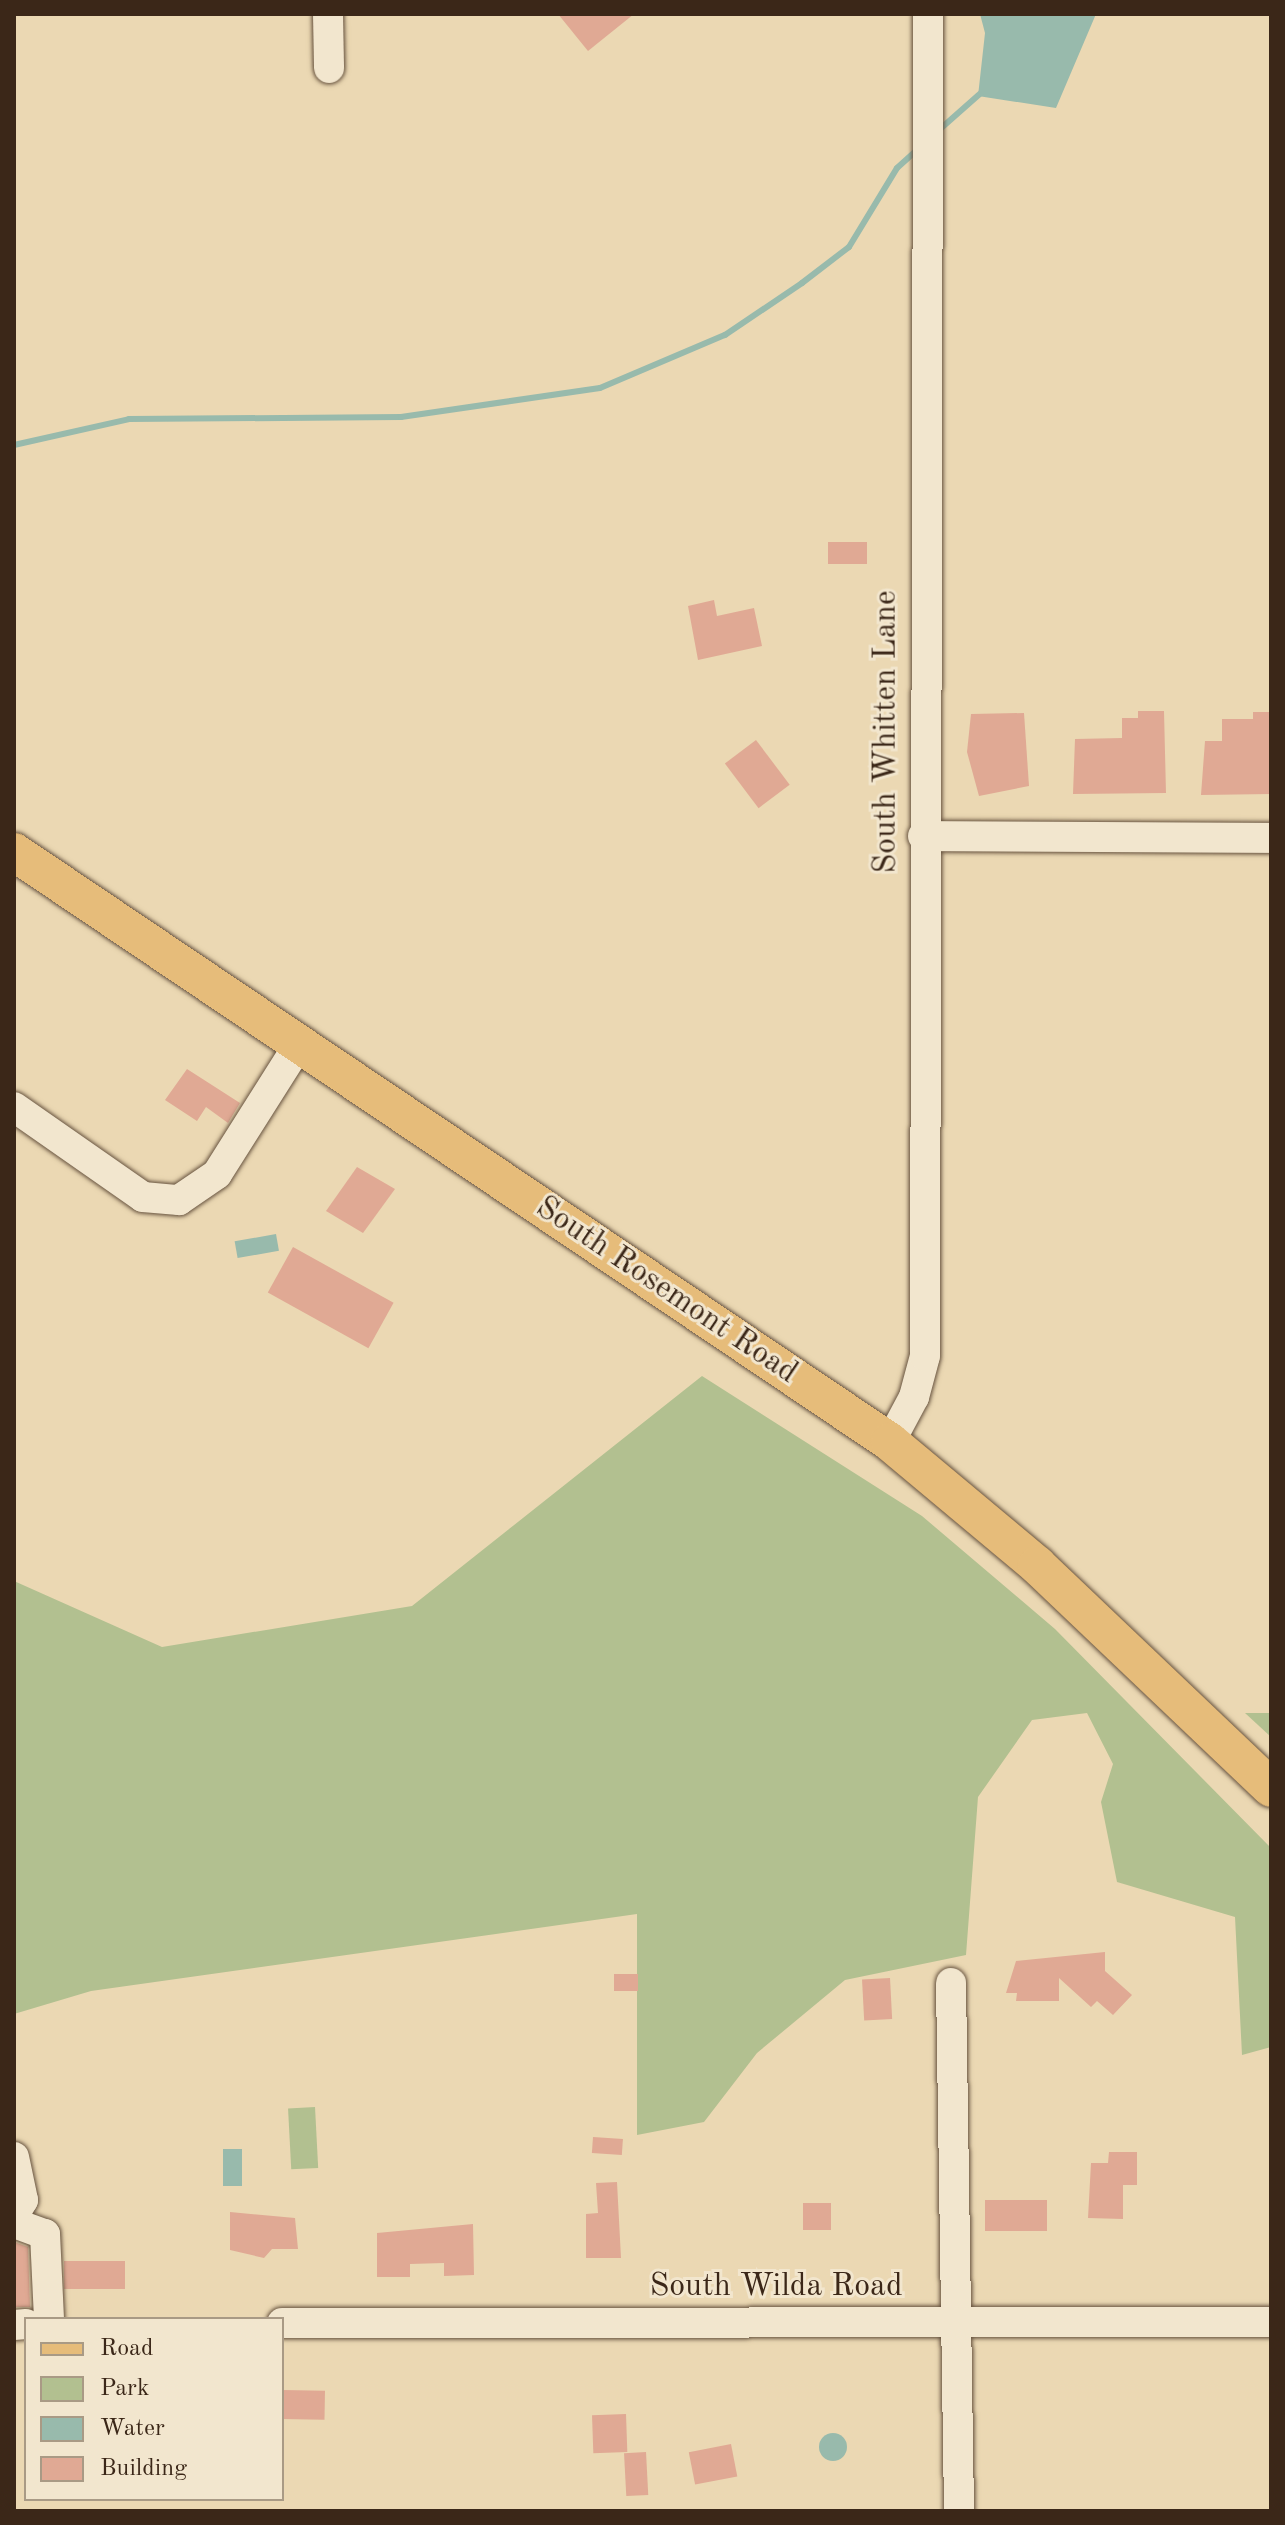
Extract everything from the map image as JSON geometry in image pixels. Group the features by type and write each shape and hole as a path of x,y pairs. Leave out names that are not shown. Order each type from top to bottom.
{"main road":[{"name":"South Rosemont Road","path":"14,852 890,1442 1037,1565 1271,1788"}],"street":[{"path":"328,14 329,68"},
{"name":"South Whitten Lane","path":"890,1442 914,1397 925,1356 923,836 928,14"},
{"path":"923,836 1271,838"},
{"path":"14,1107 143,1197 179,1200 217,1174 298,1046"},
{"path":"951,1983 959,2511"},
{"path":"14,2157 23,2200 14,2215"},
{"path":"14,2223 45,2234 49,2317"},
{"name":"South Wilda Road","path":"284,2323 1271,2322"}],"green space":[{"path":"702,1376 922,1516 1055,1629 1271,1848 1271,2047 1242,2055 1235,1917 1117,1882 1101,1802 1113,1764 1087,1713 1032,1720 978,1797 966,1955 845,1980 757,2053 704,2122 637,2135 637,1914 91,1991 14,2014 14,1581 162,1647 412,1606"},
{"path":"1245,1713 1271,1713 1271,1737"},
{"path":"315,2107 318,2168 291,2169 288,2108"}],"water":[{"path":"980,14 1096,14 1056,108 978,96 985,33"},
{"path":"276,1234 279,1251 238,1258 235,1241"},
{"path":"223,2149 242,2149 242,2186 223,2186"},
{"path":"833,2433 843,2437 847,2447 843,2457 833,2461 823,2457 819,2447 823,2437"}],"building":[{"path":"558,14 634,14 588,51"},
{"path":"828,542 867,542 867,564 828,564"},
{"path":"714,600 717,616 754,608 762,646 698,660 688,606"},
{"path":"1138,711 1164,711 1166,793 1073,794 1075,739 1122,738 1122,718 1138,718"},
{"path":"1253,712 1271,712 1271,794 1201,795 1205,741 1222,741 1222,719 1253,719"},
{"path":"1024,713 1029,786 979,796 967,752 971,714"},
{"path":"756,740 790,785 759,808 725,763"},
{"path":"187,1069 240,1103 228,1123 206,1107 197,1121 165,1100"},
{"path":"357,1167 395,1189 363,1233 326,1211"},
{"path":"293,1247 394,1303 368,1348 268,1292"},
{"path":"1105,1952 1105,1971 1132,1995 1113,2015 1097,2001 1091,2007 1059,1978 1059,2001 1016,2001 1017,1993 1006,1993 1016,1961"},
{"path":"614,1974 638,1974 638,1991 614,1991"},
{"path":"890,1978 892,2019 864,2020 862,1979"},
{"path":"593,2137 623,2139 622,2155 592,2153"},
{"path":"1109,2152 1137,2152 1137,2185 1123,2185 1123,2219 1088,2218 1091,2163 1108,2163"},
{"path":"617,2182 621,2258 586,2258 586,2214 598,2213 596,2183"},
{"path":"985,2200 1047,2200 1047,2231 985,2231"},
{"path":"803,2203 831,2203 831,2230 803,2230"},
{"path":"230,2212 295,2218 298,2249 272,2249 264,2258 230,2250"},
{"path":"473,2224 474,2275 444,2276 444,2263 410,2264 410,2277 377,2277 377,2233"},
{"path":"14,2242 28,2247 30,2307 14,2307"},
{"path":"64,2261 125,2261 125,2289 64,2289"},
{"path":"284,2390 325,2391 324,2420 284,2419"},
{"path":"626,2414 627,2452 593,2453 592,2415"},
{"path":"731,2444 737,2476 695,2485 689,2452"},
{"path":"646,2452 648,2495 626,2496 624,2453"}],"waterway":[{"path":"939,130 982,92"},
{"path":"14,445 129,419 401,417 600,388 725,335 802,283 849,247 897,168 916,151"}]}
